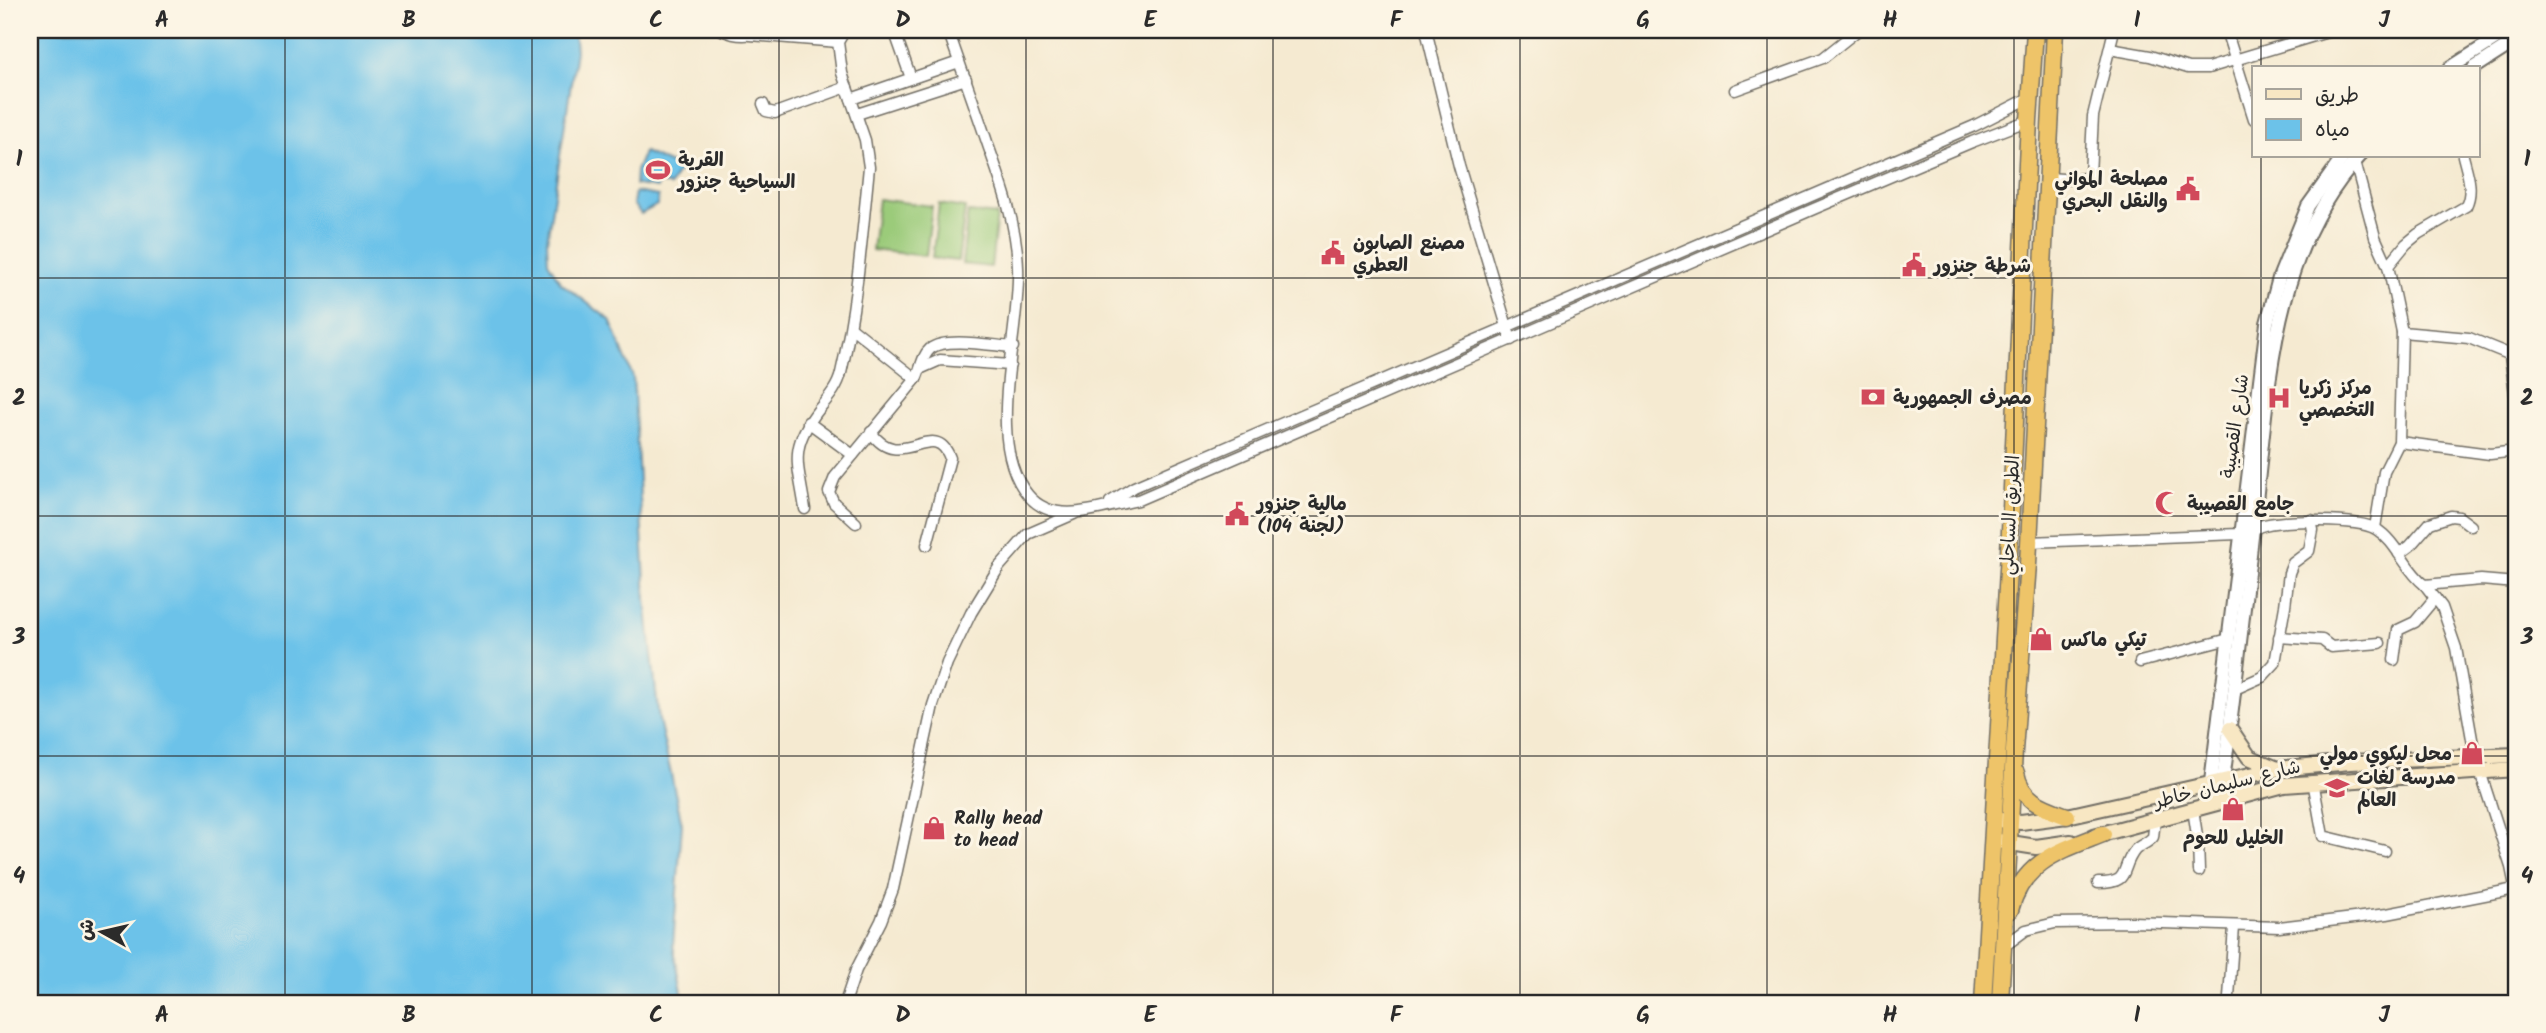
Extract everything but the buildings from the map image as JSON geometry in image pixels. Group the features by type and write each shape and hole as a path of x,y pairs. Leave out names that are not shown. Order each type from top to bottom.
{"highway":[{"name":"الطريق الساحلي","path":"1982,999 2002,821 2010,552 2035,30"},
{"name":"الطريق الساحلي","path":"2002,821 2014,751 2029,542 2055,30"},
{"path":"2014,751 2017,778 2026,796 2034,803 2067,816"},
{"path":"2003,940 2011,903 2023,880 2052,854 2103,834"},
{"name":"الطريق الساحلي","path":"2000,842 2003,940 2000,1003"}],"main road":[{"path":"2230,729 2249,757 2277,769"},
{"name":"شارع سليمان خاطر","path":"2000,842 2049,847 2284,785 2477,763 2516,755"},
{"name":"شارع سليمان خاطر","path":"2002,821 2067,816 2277,769 2350,762 2477,763 2516,769"}],"street":[{"path":"722,30 750,35 781,33 838,42"},
{"path":"750,35 763,30"},
{"path":"805,509 796,454 801,434 833,391 840,376 852,328 869,167 865,140 842,73 838,42 847,30"},
{"path":"894,30 911,78"},
{"path":"948,30 1003,188 1016,248 1018,304 1006,419 1012,468 1029,497 1042,507 1074,513"},
{"path":"1426,30 1459,166 1511,340"},
{"path":"1735,90 1823,58 1858,30"},
{"path":"2047,178 2077,180 2086,179 2090,175 2093,116 2114,30"},
{"path":"2226,30 2252,112"},
{"path":"2110,49 2198,69 2334,30"},
{"path":"2453,66 2510,30"},
{"path":"2477,66 2516,41"},
{"path":"851,99 959,62"},
{"path":"857,114 966,79"},
{"path":"763,104 766,111 775,113 847,87"},
{"path":"1104,506 1134,487 1974,127 2031,97"},
{"path":"845,1003 856,970 894,889 933,705 947,663 971,613 999,567 1028,534 1074,513 1138,500 1912,167 2029,120"},
{"path":"2347,158 2375,237 2388,265 2402,332 2399,442 2384,472 2375,528"},
{"path":"2218,802 2217,781 2229,639 2280,316 2292,275 2310,231 2347,158"},
{"path":"2388,265 2418,234 2466,206 2470,191 2463,158"},
{"path":"852,328 916,379"},
{"path":"2402,332 2469,338 2513,356 2516,401"},
{"path":"856,523 834,503 829,492 835,477 916,379 922,368 923,357 936,345 960,343 1013,347"},
{"path":"922,368 940,360 1010,365"},
{"path":"1412,368 1417,381"},
{"path":"808,422 853,455"},
{"path":"871,432 885,448 895,449 932,442 941,444 947,450 950,458 927,545"},
{"path":"2399,442 2490,454 2516,451"},
{"path":"1192,462 1199,474"},
{"path":"2399,554 2410,546 2430,523 2451,516 2459,517 2471,526"},
{"path":"2235,689 2262,677 2275,663 2286,606 2289,573 2294,563 2306,554 2311,546 2311,520"},
{"path":"2003,940 2026,930 2055,923 2133,922 2279,928 2311,925 2516,890 2514,866 2477,763 2456,648 2447,619 2425,585 2408,568 2393,545 2375,528 2311,520 2261,526 2246,533 2029,542"},
{"path":"2217,781 2230,729 2235,689 2246,533"},
{"path":"2425,585 2481,580 2516,583"},
{"path":"2394,660 2398,630 2418,620 2435,598"},
{"path":"2278,637 2322,640 2331,646 2380,643"},
{"path":"2140,662 2229,639"},
{"path":"2312,781 2323,836 2385,851"},
{"path":"2193,809 2199,871"},
{"path":"2098,883 2116,883 2126,874 2137,848 2153,837 2155,820"},
{"path":"2229,997 2234,927"}],"green space":[{"path":"878,199 932,206 926,256 872,250"},
{"path":"939,204 965,208 958,261 932,258"},
{"path":"968,212 997,215 991,267 962,264"}],"water":[{"path":"30,30 574,30 576,51 547,241 548,262 561,283 610,320 633,377 646,600 659,720 682,824 673,945 684,1003 30,1003"},
{"name":"القرية السياحية جنزور","path":"644,152 680,168 670,186 659,182 657,188 635,185 636,171"},
{"path":"635,192 658,196 657,205 641,214 633,204"}],"place":[{"name":"القرية السياحية جنزور","path":"658,170"},
{"name":"مصلحة المواني والنقل البحري","path":"2188,189"},
{"name":"مصنع الصابون العطري","path":"1333,253"},
{"name":"شرطة جنزور","path":"1914,265"},
{"name":"مصرف الجمهورية","path":"1873,397"},
{"name":"مركز زكريا التخصصي","path":"2279,398"},
{"name":"جامع القصيبة","path":"2167,503"},
{"name":"مالية جنزور (لجنة 104)","path":"1237,514"},
{"name":"تيكي ماكس","path":"2041,639"},
{"name":"محل ليكوي مولي","path":"2472,753"},
{"name":"مدرسة لغات العالم","path":"2337,788"},
{"name":"الخليل للحوم","path":"2233,809"},
{"name":"Rally head to head","path":"934,828"}]}
